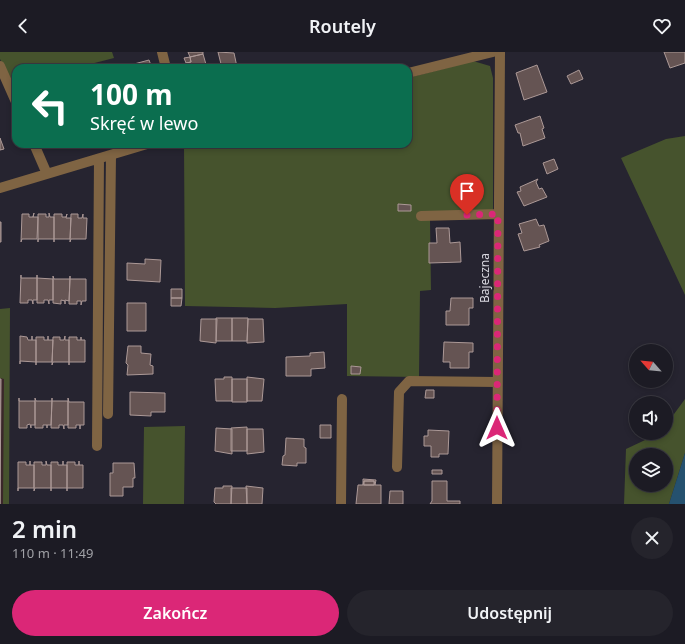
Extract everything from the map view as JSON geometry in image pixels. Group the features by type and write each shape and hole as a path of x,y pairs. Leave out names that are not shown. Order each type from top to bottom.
{"street":[{"path":"162,52 165,64"},
{"path":"412,72 493,52"},
{"name":"Bajeczna","path":"497,504 500,52"},
{"path":"0,66 12,93"},
{"path":"36,148 47,174"},
{"path":"0,188 135,148"},
{"path":"108,414 111,156"},
{"path":"97,446 99,159"},
{"path":"421,216 498,214"},
{"path":"397,467 399,392 409,381 497,382"},
{"path":"341,504 342,399"}],"shaded area":[{"path":"9,359 9,504 0,504 0,360"}],"green space":[{"path":"0,52 112,52 114,58 91,64 12,64 12,85 0,59"},
{"path":"473,61 490,66 493,78 493,210 430,220 431,290 420,291 419,377 347,376 347,304 275,308 185,306 184,148 412,148 412,77"},
{"path":"685,136 685,295 621,158 666,139"},
{"path":"10,308 9,504 3,504 4,379 0,378 0,309"},
{"path":"685,399 685,453 673,491 673,448 629,448 629,492 673,492 669,504 624,504 626,449 645,440 673,440 673,415"},
{"path":"185,426 184,504 143,504 144,427"}],"water":[{"path":"685,453 685,504 669,504"}],"building":[{"path":"188,52 203,52 203,54 190,57"},
{"path":"218,52 234,53 236,64 221,64"},
{"path":"664,52 685,52 685,63 670,68"},
{"path":"203,54 206,64 186,64 191,62 190,57"},
{"path":"190,57 191,62 186,63 184,58"},
{"path":"149,60 150,64 134,64"},
{"path":"537,65 547,92 524,100 516,73"},
{"path":"579,70 583,79 571,84 567,76"},
{"path":"540,116 544,128 542,129 545,138 523,146 520,133 518,133 515,125"},
{"path":"0,138 4,149 0,150"},
{"path":"554,159 558,169 547,174 543,163"},
{"path":"538,179 536,182 539,189 542,188 547,197 524,206 517,192 521,191 520,187"},
{"path":"398,204 411,205 411,211 398,211"},
{"path":"49,213 50,217 54,217 54,239 38,239 38,214 46,214 46,217 49,217"},
{"path":"22,214 29,214 29,217 38,217 37,239 22,239 21,242"},
{"path":"54,214 62,214 62,217 66,217 67,214 66,218 71,218 70,239 54,239"},
{"path":"71,214 78,214 78,218 82,218 83,214 83,218 87,218 86,239 71,239 70,242"},
{"path":"536,219 539,226 544,225 549,241 539,245 540,247 524,251 518,234 522,233 519,224"},
{"path":"1,222 1,242 0,242"},
{"path":"436,228 449,228 450,243 460,242 461,262 429,263 429,243 437,243"},
{"path":"145,259 161,260 160,282 127,280 127,263 145,264"},
{"path":"21,275 21,278 37,278 37,300 33,300 33,304 32,300 28,300 28,303 20,303"},
{"path":"53,276 54,279 70,279 69,301 61,300 61,304 53,303"},
{"path":"70,276 70,279 86,279 86,301 82,301 81,305 81,301 77,301 77,304 69,304"},
{"path":"37,278 53,279 53,300 49,300 49,304 48,300 44,300 44,303 37,303"},
{"path":"171,289 182,289 182,298 171,298"},
{"path":"171,298 182,298 181,306 171,306"},
{"path":"451,298 473,298 473,308 469,308 469,325 446,325 446,311 450,311"},
{"path":"127,303 146,303 146,331 127,331"},
{"path":"216,318 232,318 232,341 216,341"},
{"path":"232,318 248,318 247,341 232,341"},
{"path":"201,319 217,319 216,343 200,341"},
{"path":"248,319 263,319 264,342 247,343"},
{"path":"20,336 27,337 28,340 36,340 36,362 20,361"},
{"path":"65,336 65,340 69,340 69,362 53,362 52,365 53,337 60,337 60,340 64,340"},
{"path":"36,337 44,337 44,340 53,340 52,362 36,362"},
{"path":"69,337 77,337 77,340 85,340 85,362 69,362"},
{"path":"444,342 473,343 473,352 469,352 469,368 450,368 450,362 443,362"},
{"path":"128,346 141,346 141,353 151,354 150,365 153,366 153,374 127,375 128,365 126,363"},
{"path":"324,352 325,368 311,369 311,376 286,376 286,357 310,356 310,353"},
{"path":"351,366 361,367 360,374 351,374"},
{"path":"224,377 232,377 232,401 216,401 215,379 224,379"},
{"path":"247,377 264,379 262,401 247,401"},
{"path":"0,379 1,379 0,504"},
{"path":"232,379 247,379 247,402 232,402"},
{"path":"426,390 434,390 434,398 425,398"},
{"path":"130,392 165,393 165,412 151,412 151,416 130,415"},
{"path":"35,398 36,401 52,401 51,425 43,425 43,428 35,428"},
{"path":"52,398 52,401 68,401 68,425 64,425 64,429 63,425 59,425 59,428 51,428"},
{"path":"68,398 69,402 84,402 84,425 76,425 76,428 68,428"},
{"path":"19,401 35,401 35,425 31,425 31,428 30,424 27,425 27,428 19,428"},
{"path":"320,425 331,425 331,438 320,438"},
{"path":"247,427 247,451 231,451 231,428"},
{"path":"216,428 232,429 232,454 215,451"},
{"path":"247,429 263,429 264,452 247,454"},
{"path":"428,430 449,431 448,454 439,454 439,457 431,457 431,446 424,446 424,436 428,436"},
{"path":"286,438 304,439 304,447 306,448 306,463 297,463 297,466 282,465 283,456 285,455"},
{"path":"46,461 47,465 51,465 51,488 35,488 34,491 34,462 42,462 42,465 46,465"},
{"path":"18,462 26,462 26,465 34,465 34,488 18,488"},
{"path":"51,462 58,462 58,465 67,465 67,488 51,488"},
{"path":"67,462 75,462 75,465 83,465 83,488 67,488"},
{"path":"113,463 134,463 135,478 133,478 133,487 123,487 123,496 110,496 110,473 113,473"},
{"path":"432,470 442,470 442,474 432,474"},
{"path":"363,479 376,480 375,485 374,481 364,481 363,485"},
{"path":"364,481 374,481 374,485 364,485"},
{"path":"432,481 447,481 447,501 460,501 460,504 430,504 432,501"},
{"path":"358,485 381,485 381,504 356,504"},
{"path":"223,486 232,486 231,504 216,504 214,502 215,488 223,488"},
{"path":"246,486 263,488 262,504 247,504"},
{"path":"231,488 247,488 247,504 231,504"},
{"path":"390,491 403,491 403,504 389,504"}],"route":[{"path":"467,215 498,214 497,428"}]}
